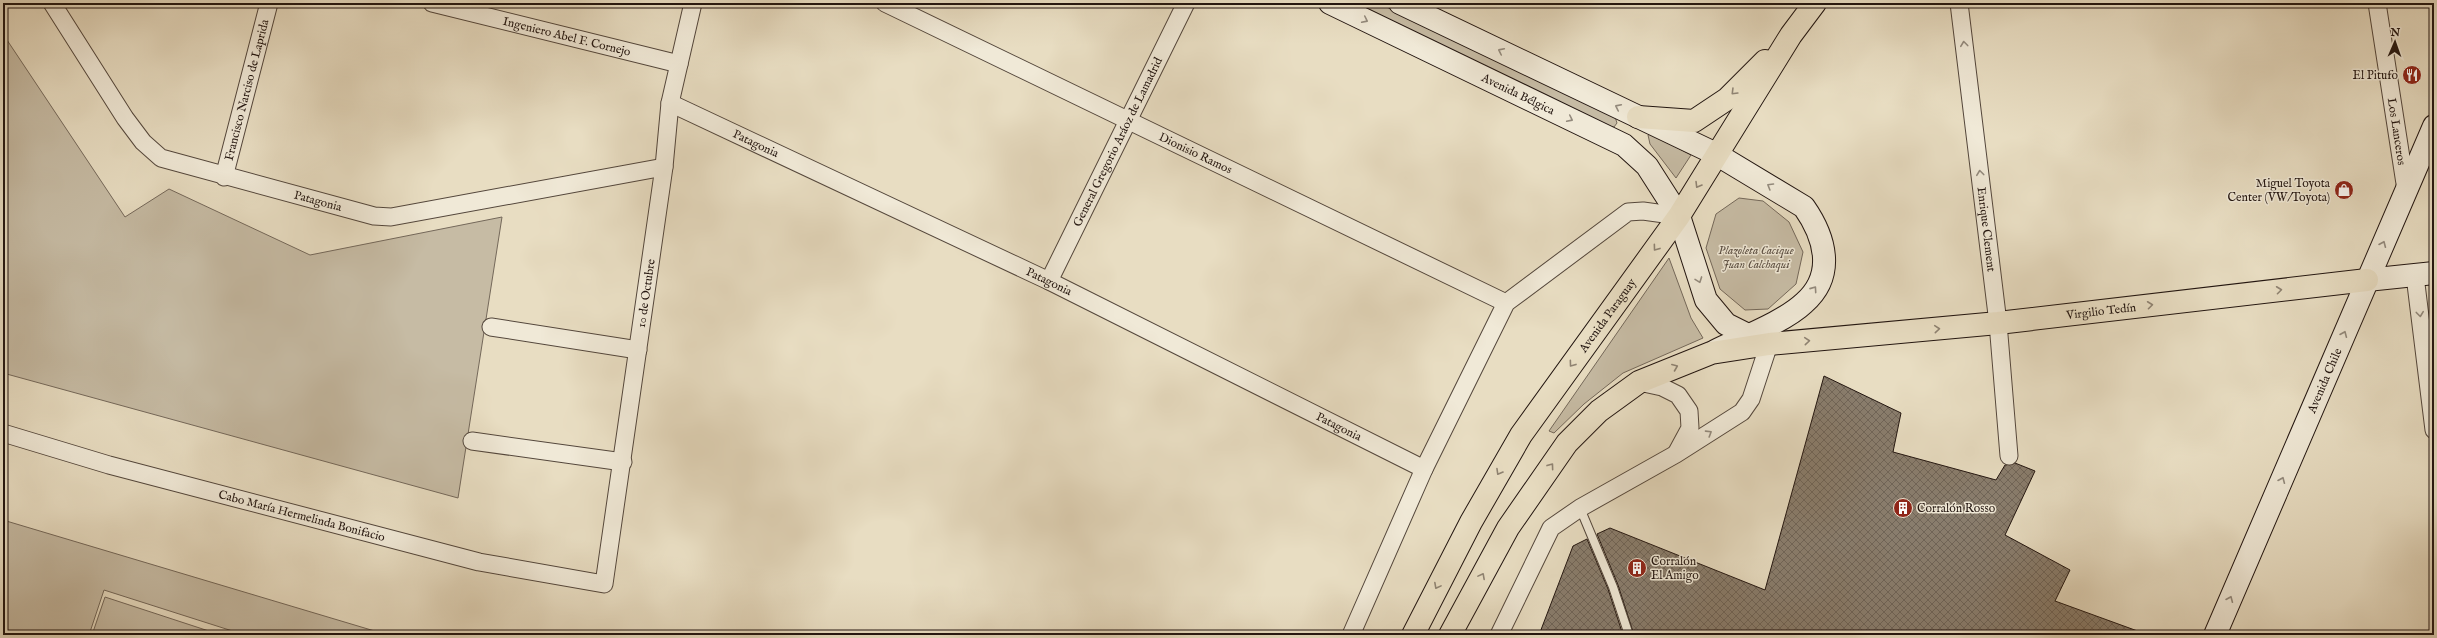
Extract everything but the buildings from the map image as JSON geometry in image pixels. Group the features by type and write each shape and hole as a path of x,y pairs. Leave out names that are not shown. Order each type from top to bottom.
{"main road":[{"name":"Avenida Bélgica","path":"1330,3 1624,145 1647,166 1679,216 1706,300 1726,324 1768,344"},
{"path":"1400,3 1716,154 1804,207 1813,220 1824,245 1825,265 1818,284 1805,303 1783,317 1711,353 1639,382 1599,411 1567,444 1508,528 1450,635"},
{"name":"Avenida Paraguay","path":"1413,635 1471,522 1520,435 1679,216 1791,35 1815,3"},
{"path":"1638,117 1694,121 1727,99 1791,35"},
{"name":"Avenida Chile","path":"2215,635 2434,126"},
{"name":"Virgilio Tedín","path":"1768,344 1998,323 2424,274"},
{"path":"1711,353 1768,344"}],"street":[{"name":"Patagonia","path":"52,3 125,118 143,142 161,158 224,177 374,216 391,217 664,167"},
{"name":"Francisco Narciso de Laprida","path":"224,177 269,3"},
{"name":"Ingeniero Abel F. Cornejo","path":"432,3 679,64"},
{"name":"10 de Octubre","path":"604,584 623,462 664,167 670,104 693,3"},
{"name":"Dionisio Ramos","path":"885,3 1128,122 1506,303"},
{"name":"General Gregorio Aráoz de Lamadrid","path":"1049,281 1186,3"},
{"name":"Enrique Clement","path":"1959,3 1998,323 2009,456"},
{"name":"Los Lanceros","path":"2377,3 2406,190"},
{"name":"Patagonia","path":"670,104 1049,281 1424,469"},
{"path":"1351,635 1424,469 1506,303 1628,212 1643,211 1679,216"},
{"path":"2424,274 2434,430"},
{"path":"491,327 638,350"},
{"path":"1499,635 1551,528 1580,508 1676,454 1742,412 1751,399 1768,344"},
{"path":"1639,382 1662,387 1678,395 1689,411 1690,428 1676,454"},
{"name":"Cabo María Hermelinda Bonifacio","path":"3,433 109,465 479,562 604,584"},
{"path":"472,441 623,462"}],"lane":[{"path":"1580,508 1613,587 1629,635"}],"green space":[{"path":"1348,3 1378,3 1615,117 1617,123 1614,127 1606,127"},
{"path":"3,34 125,217 169,189 310,255 502,217 458,498 3,373"},
{"path":"1651,134 1691,155 1676,178 1650,144 1648,135"},
{"name":"Plazoleta Cacique Juan Calchaqui","path":"1739,198 1763,201 1789,222 1803,252 1796,284 1768,309 1745,310 1720,289 1706,248 1716,214"},
{"path":"1669,258 1691,318 1703,338 1623,373 1584,404 1554,433 1549,431"},
{"path":"3,520 388,635 245,635 104,590 89,635 3,635"},
{"path":"105,597 221,635 92,635"}],"place":[{"name":"El Pitufo","path":"2412,75"},
{"name":"Miguel Toyota Center (VW/Toyota)","path":"2344,190"},
{"name":"Corralón Rosso","path":"1903,508"},
{"name":"Corralón El Amigo","path":"1637,568"}]}
